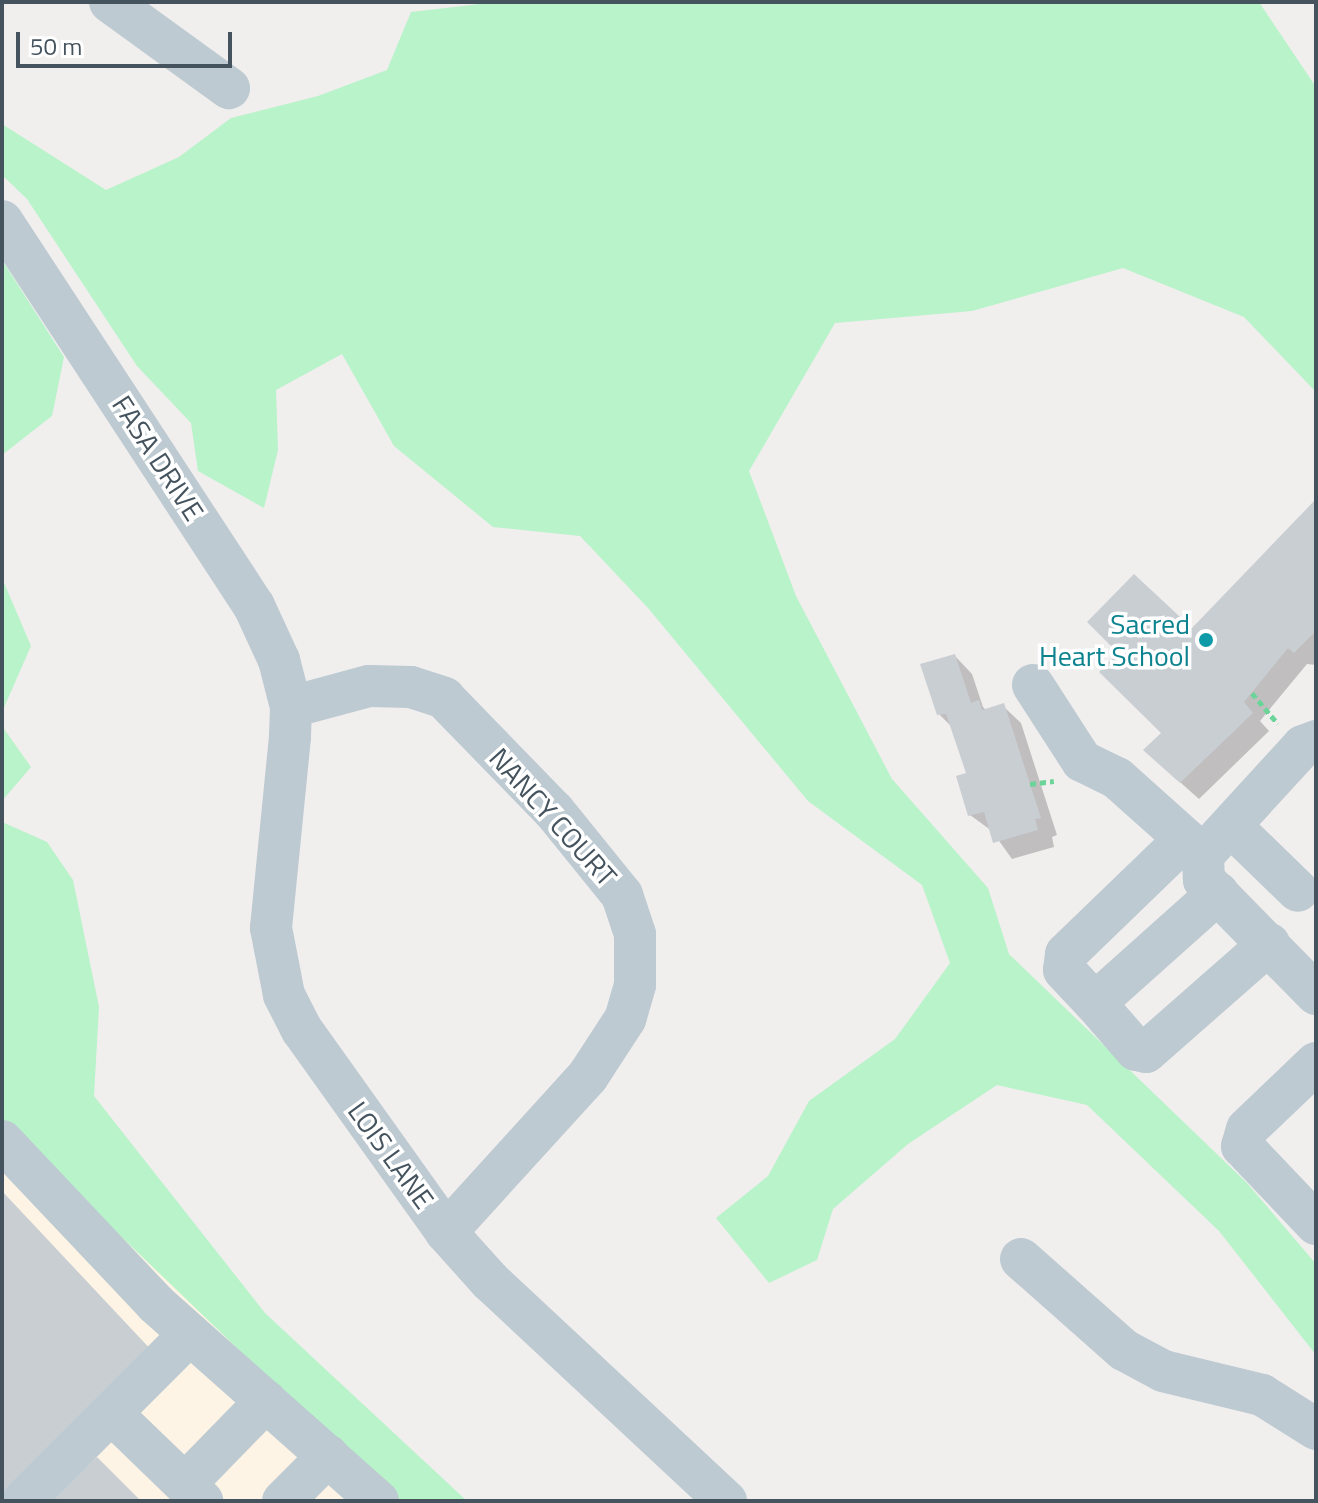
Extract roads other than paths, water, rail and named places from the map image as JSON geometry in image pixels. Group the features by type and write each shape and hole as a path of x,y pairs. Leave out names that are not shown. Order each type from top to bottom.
{"street":[{"path":"110,2 229,88"},
{"name":"FASA DRIVE","path":"2,221 254,606 279,660 291,707"},
{"path":"1033,685 1082,761 1117,778 1206,840 1307,883 1263,936 1146,1052 1136,1050 1064,970 1066,954 1206,840 1303,746 1301,738"},
{"name":"NANCY COURT","path":"291,707 369,686 411,687 444,698 554,811 622,895 635,934 635,985 617,1030 588,1076 446,1232"},
{"name":"LOIS LANE","path":"291,707 271,928 284,995 302,1030 446,1232 490,1281 726,1501"},
{"path":"1206,840 1204,880 1263,936 1316,994"},
{"path":"1095,1003 1218,893"},
{"path":"1308,1199 1242,1146 1247,1129 1316,1063"},
{"path":"2,1141 190,1334 378,1501"},
{"path":"1021,1259 1124,1350 1163,1371 1262,1395 1316,1429"},
{"path":"23,1501 190,1334"},
{"path":"111,1413 194,1492 266,1401"},
{"path":"283,1501 328,1456"}],"place":[{"name":"Sacred Heart School","path":"1206,640"}]}
